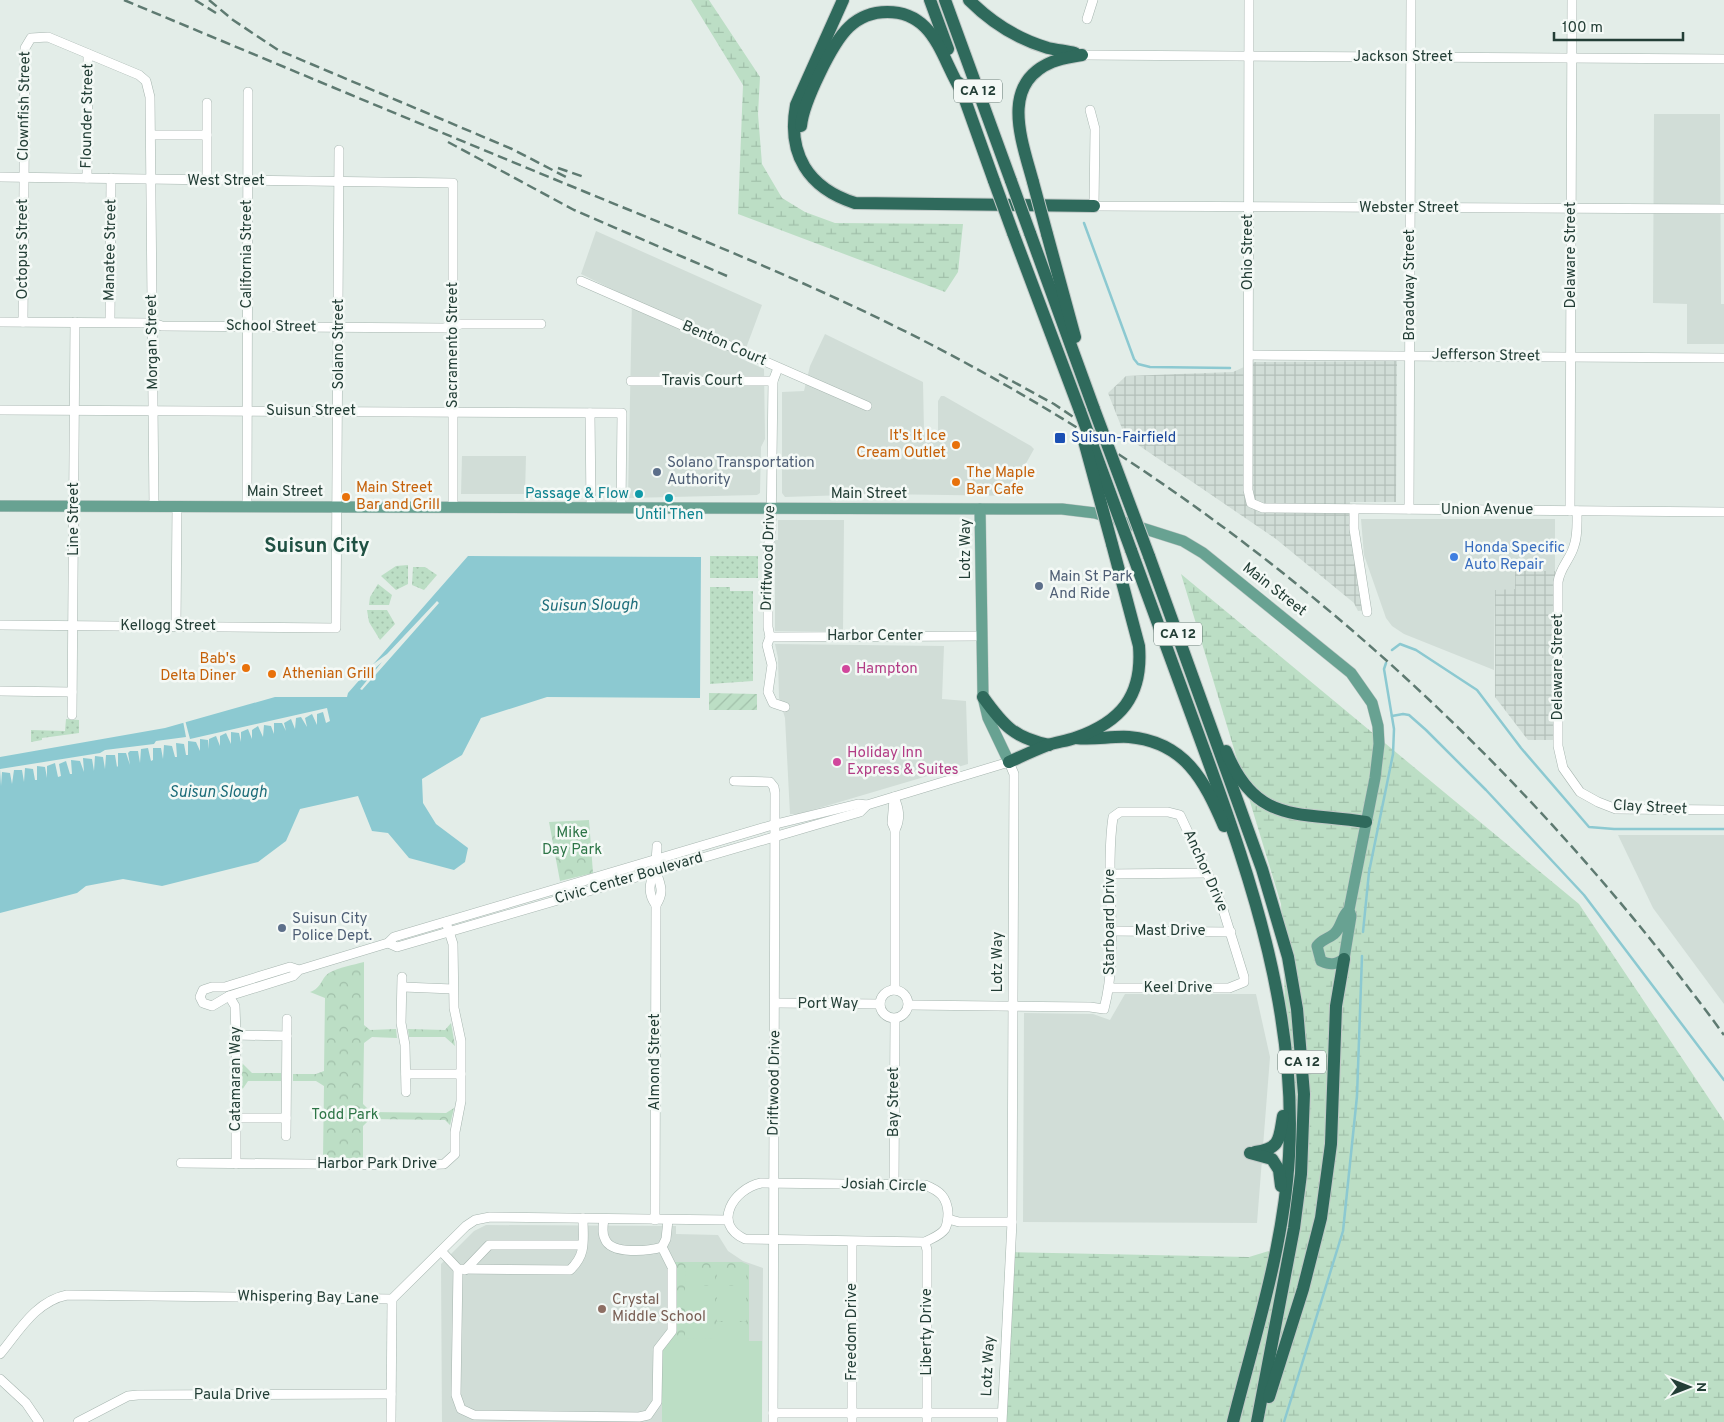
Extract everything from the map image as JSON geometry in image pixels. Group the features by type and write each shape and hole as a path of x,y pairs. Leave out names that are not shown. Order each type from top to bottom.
{"highway":[{"path":"843,0 802,89 793,122 796,150 810,177 844,200 872,205 1094,206"},
{"name":"CA 12","path":"930,0 1013,234 1132,550 1239,846 1262,922 1279,997 1284,1034 1290,1118 1289,1157 1284,1209 1233,1422"},
{"name":"CA 12","path":"945,0 1030,234 1080,363 1094,409 1206,713 1276,914 1289,966 1302,1059 1304,1127 1301,1174 1294,1228 1258,1422"},
{"path":"969,0 993,22 1016,35 1048,48 1082,55"},
{"path":"819,182 803,149 801,123 804,111 810,93 838,41 849,27 863,17 878,12 894,12 909,16 925,26 936,40 961,90"},
{"path":"1080,363 1018,120 1018,105 1022,91 1039,69 1051,62 1082,55"},
{"path":"1009,762 1049,745 1076,738 1105,725 1127,705 1139,676 1139,646 1084,442 1080,411"},
{"path":"983,697 1009,730 1024,739 1049,745"},
{"path":"1206,713 1219,733 1238,776 1255,798 1267,805 1283,810 1366,822"},
{"path":"1076,738 1094,740 1128,737 1144,740 1172,751 1186,761 1205,784 1233,849 1247,873"},
{"path":"1258,1422 1270,1393 1298,1304 1321,1218 1331,1144 1335,1015 1344,959"},
{"path":"1284,1209 1276,1163 1267,1156 1250,1153 1267,1151 1277,1142 1288,1102"}],"main road":[{"name":"Main Street","path":"0,506 980,509 1082,511 1167,535 1203,553 1315,642 1351,673 1367,693 1378,726 1378,752 1349,910 1351,916 1344,959 1337,964 1329,965 1321,961 1317,946 1321,940 1334,934 1341,924 1344,914 1349,910"},
{"name":"Lotz Way","path":"980,509 983,697 988,718 1009,762"}],"street":[{"path":"1087,19 1093,0"},
{"name":"Ohio Street","path":"1249,0 1248,490 1251,503"},
{"name":"Broadway Street","path":"1409,510 1411,0"},
{"name":"Delaware Street","path":"1572,0 1571,357 1574,511 1577,535 1574,547 1560,572 1558,746 1563,768 1580,792"},
{"name":"Clownfish Street","path":"23,177 24,61 26,42 37,36 48,37 88,54"},
{"name":"Morgan Street","path":"88,54 139,75 146,81 150,97 154,506"},
{"name":"Flounder Street","path":"87,178 88,54"},
{"name":"Jackson Street","path":"1082,55 1724,59"},
{"name":"California Street","path":"247,507 248,92"},
{"path":"207,103 207,181"},
{"path":"1090,110 1095,129 1094,206"},
{"path":"151,135 207,135"},
{"name":"Solano Street","path":"336,628 339,411 339,150"},
{"name":"West Street","path":"0,177 453,183"},
{"name":"Octopus Street","path":"23,177 23,322"},
{"name":"Manatee Street","path":"110,322 112,178"},
{"name":"Sacramento Street","path":"453,183 453,507"},
{"name":"Webster Street","path":"1094,206 1724,209"},
{"name":"Benton Court","path":"582,281 867,406"},
{"name":"School Street","path":"0,322 110,322 153,323 162,326 338,327 541,324"},
{"name":"Line Street","path":"72,715 76,322"},
{"name":"Jefferson Street","path":"1248,355 1724,358"},
{"name":"Driftwood Drive","path":"778,368 773,381 771,509 768,555 768,627 770,637 767,645 772,666 768,692 773,703 785,707"},
{"name":"Travis Court","path":"632,381 773,381"},
{"name":"Suisun Street","path":"0,410 622,413 621,508"},
{"path":"590,413 591,508"},
{"name":"Union Avenue","path":"1251,503 1263,508 1724,512"},
{"path":"176,626 178,506"},
{"path":"1354,509 1354,529 1367,612"},
{"name":"Kellogg Street","path":"0,625 336,628"},
{"name":"Harbor Center","path":"770,637 981,636"},
{"path":"0,691 72,692"},
{"name":"Civic Center Boulevard","path":"448,927 657,858 776,824 858,804 867,805 1009,762"},
{"name":"Lotz Way","path":"1002,1418 1012,1222 1014,774 1009,762"},
{"name":"Driftwood Drive","path":"734,781 770,782 774,787 775,793 776,1003 773,1418"},
{"name":"Clay Street","path":"1580,792 1616,809 1724,810"},
{"path":"894,797 892,823 895,830 895,990 906,996 909,1005 903,1016 895,1019"},
{"name":"Civic Center Boulevard","path":"299,970 290,967 225,987 212,987 203,990 200,997 203,1003 212,1006 229,996 293,976 299,970 388,944 394,937 448,927 656,870 860,812 867,805"},
{"name":"Anchor Drive","path":"1111,834 1114,817 1120,812 1168,812 1180,815 1208,873 1231,932 1244,982"},
{"name":"Starboard Drive","path":"1013,1005 1104,1009 1110,988 1111,834"},
{"name":"Almond Street","path":"655,1220 656,905 661,897 661,879 656,870 657,846"},
{"path":"1110,874 1208,873"},
{"name":"Harbor Park Drive","path":"181,1163 444,1164 455,1154 455,1132 461,1101 461,1041 454,1008 453,944 448,927"},
{"name":"Mast Drive","path":"1110,931 1231,932"},
{"path":"402,977 401,1023 405,1045 406,1092"},
{"name":"Keel Drive","path":"1110,988 1229,988 1244,982"},
{"path":"402,987 453,988"},
{"name":"Port Way","path":"895,990 883,995 880,1004 882,1012 886,1016 895,1019"},
{"name":"Catamaran Way","path":"229,996 235,1006 236,1164"},
{"name":"Port Way","path":"776,1003 880,1004"},
{"path":"909,1005 1013,1005"},
{"name":"Bay Street","path":"894,1184 895,1019"},
{"path":"286,1136 287,1020"},
{"path":"236,1035 287,1036"},
{"path":"406,1074 461,1074"},
{"path":"236,1118 286,1118"},
{"name":"Josiah Circle","path":"728,1220 729,1210 735,1197 740,1192 753,1185 774,1183 925,1185 938,1190 945,1197 948,1219"},
{"name":"Whispering Bay Lane","path":"0,1354 41,1305 54,1298 67,1295 392,1299 475,1220 490,1217 728,1220"},
{"path":"441,1251 461,1270 570,1270 580,1261 583,1218"},
{"path":"604,1219 604,1239 610,1246 618,1250 654,1250 662,1247 666,1239 668,1220"},
{"path":"728,1220 734,1232 744,1239 852,1242 925,1242 939,1235 946,1228 948,1219 959,1222 1012,1222"},
{"name":"Freedom Drive","path":"852,1242 852,1417"},
{"name":"Liberty Drive","path":"925,1242 927,1250 927,1417"},
{"path":"582,1245 489,1245 461,1270 456,1395 461,1409 474,1416 640,1417 648,1415 657,1402 658,1349 672,1331 672,1267 662,1247"},
{"path":"391,1422 392,1299"},
{"path":"0,1379 26,1403 39,1422"},
{"name":"Paula Drive","path":"78,1422 128,1396 138,1395 391,1394"},
{"path":"773,1418 1002,1418"}],"shaded area":[{"path":"1654,114 1720,114 1721,304 1724,304 1724,344 1687,344 1687,304 1653,303"},
{"path":"596,231 762,305 742,359 764,369 765,439 761,447 760,493 757,495 628,498 632,299 581,274"},
{"path":"825,334 923,382 924,432 938,432 938,401 941,396 944,396 1031,446 1034,449 1019,476 1018,496 877,494 785,497 782,493 782,392 804,391 810,366"},
{"path":"1397,361 1396,502 1350,502 1352,531 1368,610 1358,611 1354,603 1276,539 1125,436 1108,393 1126,376 1233,372 1255,362"},
{"path":"462,456 526,456 525,494 461,494"},
{"path":"1361,519 1555,519 1555,571 1516,571 1515,590 1495,590 1494,670 1404,634 1392,626 1386,618 1364,555"},
{"path":"778,520 844,520 843,631 775,631 775,540 778,540"},
{"path":"1515,571 1555,571 1555,740 1528,740 1495,697 1495,590 1515,589"},
{"path":"775,644 944,646 942,699 966,701 968,764 799,814 790,814 785,718 779,698 778,658"},
{"path":"1618,835 1724,835 1724,1004 1653,908"},
{"path":"1125,994 1256,994 1270,1057 1257,1223 1023,1222 1024,1013 1093,1014 1110,1020"},
{"name":"Crystal Middle School","path":"486,1225 676,1226 676,1234 718,1235 728,1251 743,1261 763,1268 762,1422 442,1422 441,1264 474,1231"}],"green space":[{"path":"691,0 709,0 760,77 758,114 762,164 782,198 805,212 835,223 963,224 958,272 945,292 738,214 743,85"},
{"path":"710,556 758,556 758,578 710,578"},
{"path":"408,565 408,584 396,590 381,576 396,566"},
{"path":"413,567 425,567 437,575 424,590 412,585"},
{"path":"1181,574 1579,904 1724,1121 1724,1422 997,1422 1006,1252 1249,1257 1295,1243 1281,904"},
{"path":"378,584 392,595 389,605 369,605 370,597"},
{"path":"710,587 730,587 730,591 753,591 753,681 710,684"},
{"path":"367,610 387,610 395,624 380,640 369,622"},
{"path":"709,693 757,694 757,710 709,710"},
{"path":"66,719 79,720 79,733 42,738 42,740 31,742 31,730 65,731"},
{"name":"Mike Day Park","path":"589,820 593,873 560,881 549,822"},
{"name":"Todd Park","path":"364,962 364,1025 370,1030 396,1029 397,1038 372,1037 364,1043 363,1104 371,1112 446,1113 454,1108 450,1125 445,1120 370,1119 363,1126 363,1158 323,1158 324,1086 316,1081 293,1081 293,1074 316,1074 324,1071 325,998 310,992 319,986 329,973"},
{"path":"451,1023 455,1046 445,1037 409,1037 408,1029 445,1030"},
{"name":"Todd Park","path":"242,1063 252,1073 281,1073 281,1081 248,1081 242,1090"},
{"path":"670,1262 742,1262 749,1265 749,1341 669,1341"},
{"path":"686,1268 715,1268 715,1284 685,1284"},
{"path":"717,1268 746,1268 746,1285 717,1285"},
{"path":"685,1286 715,1286 715,1302 685,1302"},
{"path":"717,1286 746,1286 746,1303 717,1303"},
{"path":"685,1304 714,1304 714,1320 685,1320"},
{"path":"717,1304 746,1304 746,1321 717,1321"},
{"path":"685,1322 714,1322 714,1339 685,1338"},
{"path":"717,1322 746,1322 746,1339 717,1339"},
{"path":"669,1341 762,1341 762,1422 662,1422 662,1350"}],"water":[{"name":"Suisun Slough","path":"468,556 701,557 700,698 547,697 481,718 462,755 422,779 423,803 436,824 468,848 465,862 454,870 409,858 388,833 372,831 358,796 300,809 286,841 258,862 162,886 123,879 86,886 77,893 0,913 0,757 165,728 275,697 347,697 348,693"}],"pier":[{"path":"437,601 439,603 362,690 360,689 382,662 371,672 368,669 387,654"},
{"path":"327,708 330,721 326,723 323,712 317,714 317,725 312,714 305,718 307,727 301,717 296,718 295,729 291,719 284,723 286,731 282,723 274,723 274,734 271,726 264,725 263,737 258,726 252,730 252,739 248,729 241,732 241,742 239,733 231,732 231,744 226,733 220,736 220,746 216,736 209,739 209,749 208,740 200,739 200,751 196,742 188,741 188,755 186,755 184,744 176,743 177,757 175,757 172,746 164,745 163,759 161,748 153,748 153,760 151,761 148,748 141,749 140,763 138,751 130,751 128,753 130,765 126,753 118,753 117,767 115,755 106,755 105,769 103,757 95,756 94,771 92,759 83,758 84,772 80,761 71,760 72,774 70,774 66,761 59,764 61,776 58,777 55,763 47,766 47,778 45,767 37,766 37,780 35,780 33,769 25,768 24,782 22,770 14,770 12,784 10,773 2,772 1,786 0,769 186,737 183,721 185,720 190,739"}],"waterway":[{"path":"1084,223 1134,359 1138,364 1150,367 1230,368"},
{"path":"1392,650 1400,644 1416,650 1477,690 1521,748 1589,827 1614,829 1724,829"},
{"path":"1363,932 1369,872 1393,754 1394,729 1384,669 1386,663"},
{"path":"1392,716 1409,715 1426,730 1486,790 1584,895 1724,1080"},
{"path":"1284,1422 1343,1231 1357,1096 1362,956"}],"railway":[{"path":"124,0 715,245 845,302 930,344 1047,409 1158,481 1265,559 1367,643 1464,733 1556,829 1643,930 1724,1035"},
{"path":"195,0 216,13"},
{"path":"209,0 233,20 278,50 512,149 566,177"},
{"path":"448,142 574,210 727,276"},
{"path":"558,168 584,177"},
{"path":"999,374 1054,404 1112,443"}],"place":[{"name":"Suisun-Fairfield","path":"1060,438"},
{"name":"It's It Ice Cream Outlet","path":"956,445"},
{"name":"Solano Transportation Authority","path":"657,472"},
{"name":"The Maple Bar Cafe","path":"956,482"},
{"name":"Passage & Flow","path":"639,494"},
{"name":"Main Street Bar and Grill","path":"346,497"},
{"name":"Until Then","path":"669,498"},
{"name":"Honda Specific Auto Repair","path":"1454,557"},
{"name":"Main St Park And Ride","path":"1039,586"},
{"name":"Bab's Delta Diner","path":"246,668"},
{"name":"Hampton","path":"846,669"},
{"name":"Athenian Grill","path":"272,674"},
{"name":"Holiday Inn Express & Suites","path":"837,762"},
{"name":"Suisun City Police Dept.","path":"282,928"},
{"name":"Crystal Middle School","path":"602,1309"}],"district":[{"name":"Suisun City","path":"317,547"}]}
